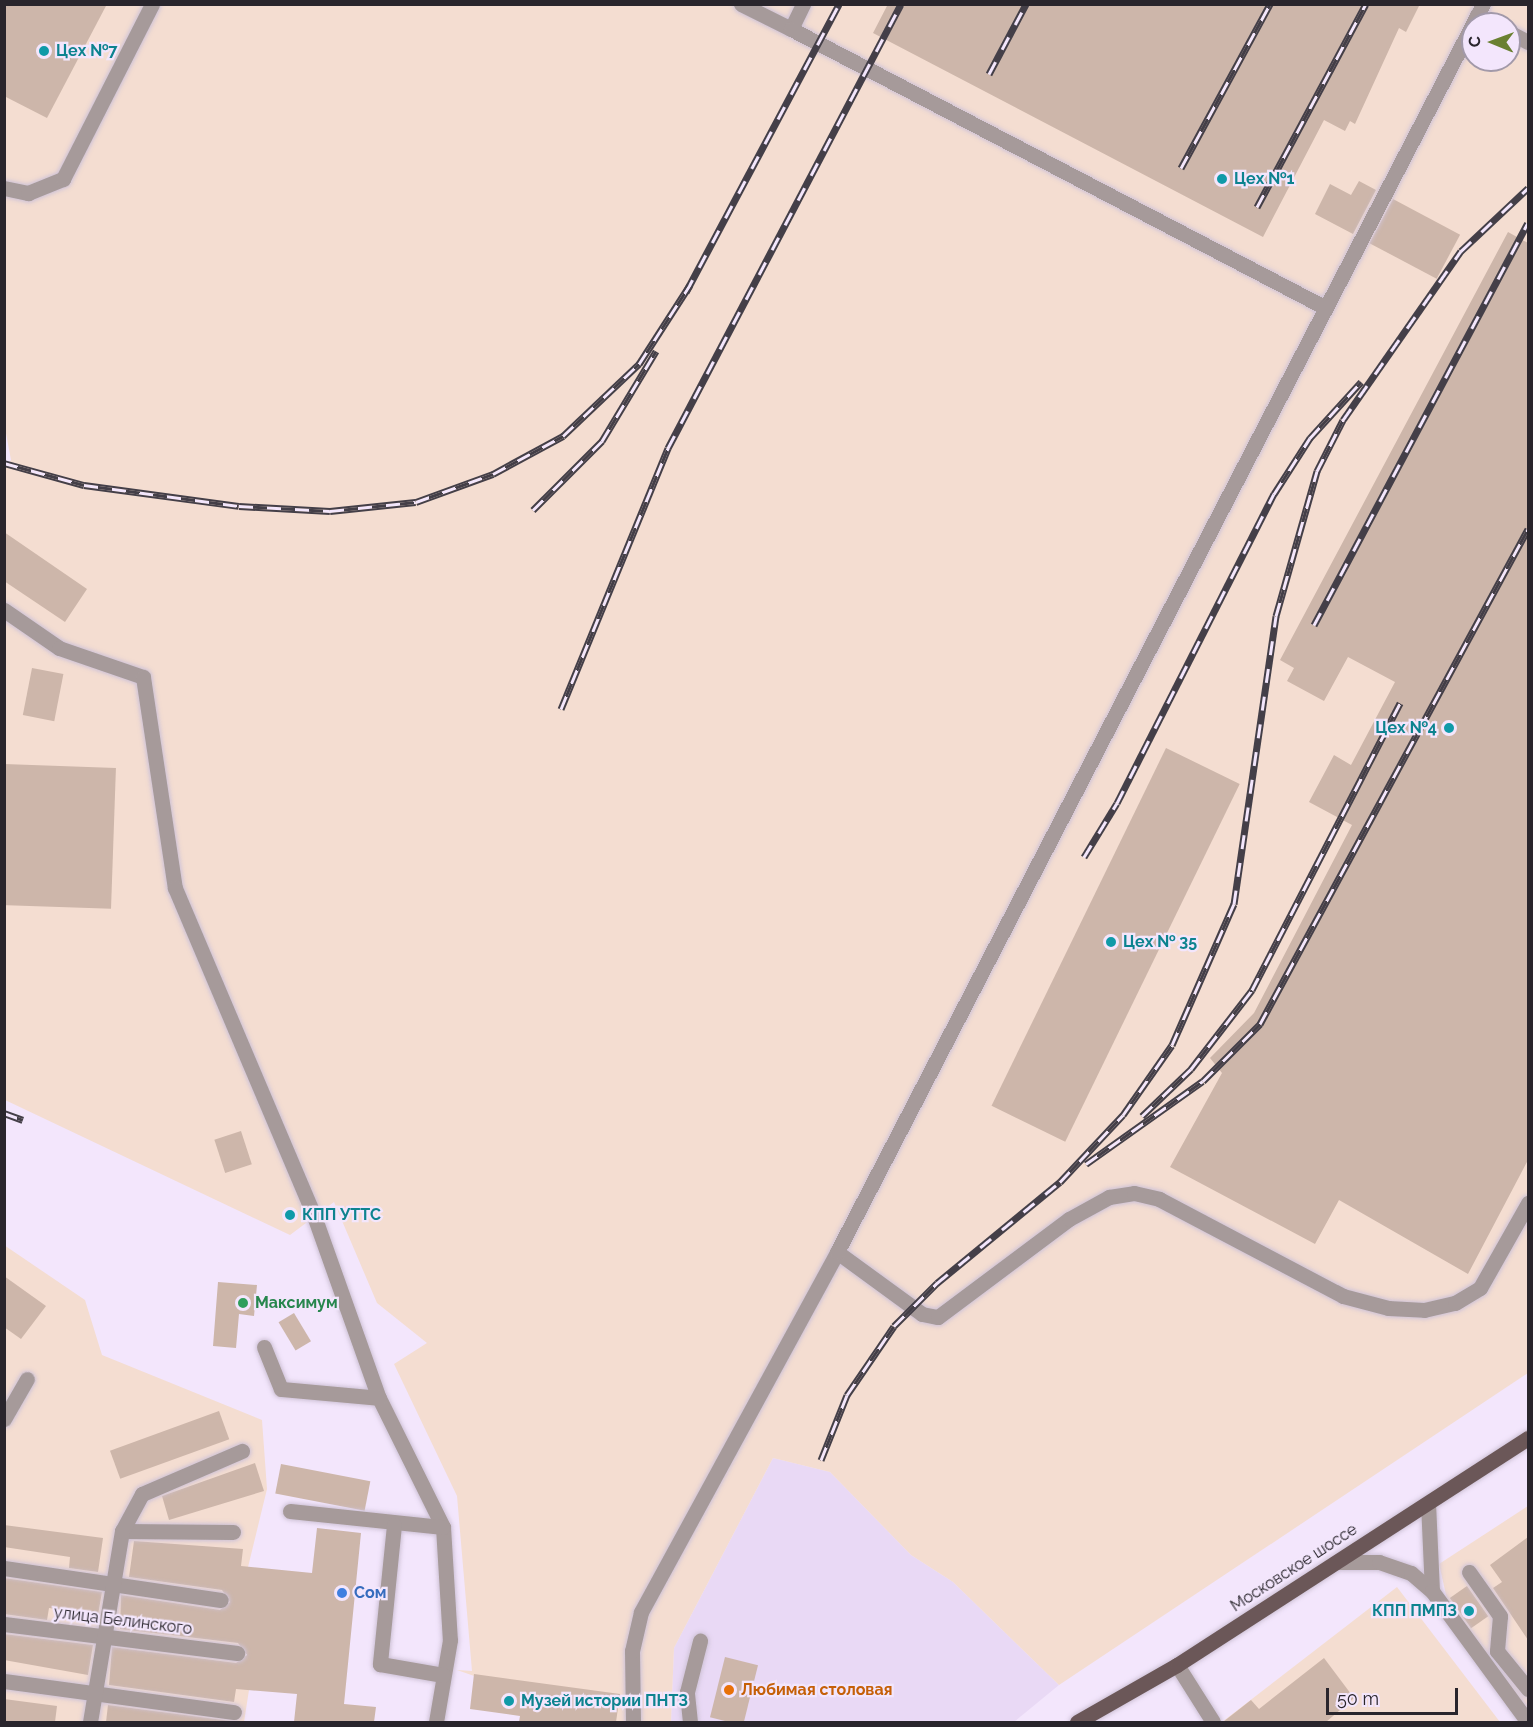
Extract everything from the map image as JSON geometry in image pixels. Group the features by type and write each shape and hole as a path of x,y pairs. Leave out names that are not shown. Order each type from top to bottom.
{"main road":[{"name":"Московское шоссе","path":"1077,1722 1177,1665 1528,1438"}],"street":[{"path":"4,188 28,193 63,179 152,4"},
{"path":"741,4 1326,308"},
{"path":"791,29 803,4"},
{"path":"633,1722 632,1651 641,1612 837,1252 1480,10"},
{"path":"4,610 58,648 143,677 175,888 313,1213 379,1398 443,1527 450,1640 436,1722"},
{"path":"837,1252 932,1318 946,1313 1083,1210 1134,1193 1159,1198 1343,1296 1388,1308 1424,1310 1455,1303 1480,1288 1528,1203"},
{"path":"264,1347 281,1389 379,1398"},
{"path":"4,1419 27,1379"},
{"path":"90,1722 122,1531 142,1494 242,1451"},
{"path":"1428,1503 1432,1591"},
{"path":"290,1511 394,1525 443,1527"},
{"path":"394,1525 380,1664 443,1675"},
{"path":"122,1531 233,1532"},
{"path":"1337,1562 1379,1562 1411,1573 1432,1591 1528,1722"},
{"path":"4,1568 221,1600"},
{"path":"1469,1572 1500,1616 1497,1651 1528,1689"},
{"name":"улица Белинского","path":"4,1624 104,1639 237,1653"},
{"path":"690,1722 687,1692 700,1641"},
{"path":"1177,1665 1213,1722"},
{"path":"4,1681 234,1712"}],"shaded area":[{"path":"5,5 1528,5 1528,1373 1059,1685 953,1582 911,1555 830,1472 773,1458 674,1648 671,1722 603,1721 457,1670 472,1671 457,1496 394,1364 427,1343 377,1303 334,1202 290,1235 5,1100 4,470 11,460 5,428"},
{"path":"4,1245 85,1300 102,1355 262,1420 267,1489 241,1596 249,1690 244,1722 5,1722"},
{"path":"773,1458 830,1472 911,1555 953,1582 1059,1685 1014,1722 671,1722 674,1648"},
{"path":"1528,1506 1528,1714 1449,1608 1439,1564"},
{"path":"1397,1587 1500,1722 1222,1722"}],"building":[{"name":"Цех №7","path":"4,4 107,4 47,118 4,96"},
{"name":"Цех №1","path":"888,4 1420,4 1406,32 1399,28 1355,124 1350,121 1345,131 1324,120 1263,237 873,33"},
{"path":"1359,181 1376,190 1353,234 1315,214 1330,184 1351,195"},
{"path":"1393,199 1460,235 1437,279 1370,243"},
{"name":"Цех №4","path":"1508,232 1528,243 1528,1160 1468,1274 1339,1200 1315,1244 1170,1167 1222,1073 1210,1058 1254,1013 1352,825 1309,802 1334,755 1351,765 1395,682 1348,657 1324,701 1287,681 1294,668 1280,660"},
{"path":"4,532 87,589 65,622 4,581"},
{"path":"32,668 63,674 54,721 23,715"},
{"name":"Цех № 35","path":"1166,748 1240,784 1065,1142 992,1106"},
{"path":"4,764 116,768 111,909 4,905"},
{"path":"241,1131 252,1164 225,1173 214,1140"},
{"path":"4,1276 46,1306 21,1339 4,1327"},
{"path":"218,1282 257,1285 254,1316 239,1314 236,1348 213,1346"},
{"path":"294,1313 311,1341 296,1351 279,1322"},
{"path":"219,1411 229,1439 120,1479 110,1451"},
{"path":"255,1463 264,1491 169,1520 162,1496"},
{"path":"281,1464 370,1481 365,1511 275,1493"},
{"path":"4,1525 103,1538 98,1572 69,1568 70,1557 4,1547"},
{"path":"317,1528 361,1533 344,1704 376,1707 374,1722 294,1722 297,1694 236,1689 234,1702 109,1685 112,1647 236,1663 247,1655 238,1643 120,1629 121,1595 220,1610 230,1602 222,1590 129,1577 134,1541 243,1549 241,1566 312,1573"},
{"path":"1528,1537 1528,1640 1493,1588 1502,1582 1490,1565"},
{"path":"4,1578 102,1592 98,1615 49,1608 47,1620 4,1614"},
{"name":"КПП ПМПЗ","path":"1467,1586 1488,1616 1471,1628 1450,1598"},
{"path":"4,1634 93,1645 88,1675 4,1660"},
{"path":"725,1657 758,1665 744,1722 729,1722 710,1717"},
{"path":"1324,1658 1354,1698 1326,1722 1223,1722 1251,1700 1259,1709"},
{"path":"474,1674 620,1694 616,1722 519,1722 520,1716 470,1709"},
{"path":"4,1699 57,1706 55,1722 4,1722"},
{"path":"108,1705 231,1721 106,1722"}],"railway":[{"path":"686,292 839,4"},
{"path":"561,709 668,448 901,4"},
{"path":"989,74 1026,4"},
{"path":"1181,168 1270,4"},
{"path":"1257,207 1366,4"},
{"path":"821,1460 847,1395 894,1326 937,1283 1060,1182 1123,1115 1172,1045 1234,904 1276,616 1317,471 1343,420 1461,251 1528,188"},
{"path":"1314,625 1528,223"},
{"path":"4,463 84,485 239,506 330,511 416,502 493,474 563,436 639,364 690,285"},
{"path":"533,510 602,441 656,351"},
{"path":"1084,857 1117,803 1274,494 1310,438 1361,382"},
{"path":"1086,1164 1203,1081 1260,1024 1528,529"},
{"path":"1142,1116 1191,1069 1252,990 1400,703"},
{"path":"4,1113 23,1120"}],"place":[{"name":"Цех №7","path":"44,51"},
{"name":"Цех №1","path":"1222,179"},
{"name":"Цех №4","path":"1449,728"},
{"name":"Цех № 35","path":"1111,942"},
{"name":"КПП УТТС","path":"290,1215"},
{"name":"Максимум","path":"243,1303"},
{"name":"Сом","path":"342,1593"},
{"name":"КПП ПМПЗ","path":"1469,1611"},
{"name":"Любимая столовая","path":"729,1690"},
{"name":"Музей истории ПНТЗ","path":"509,1701"}]}
